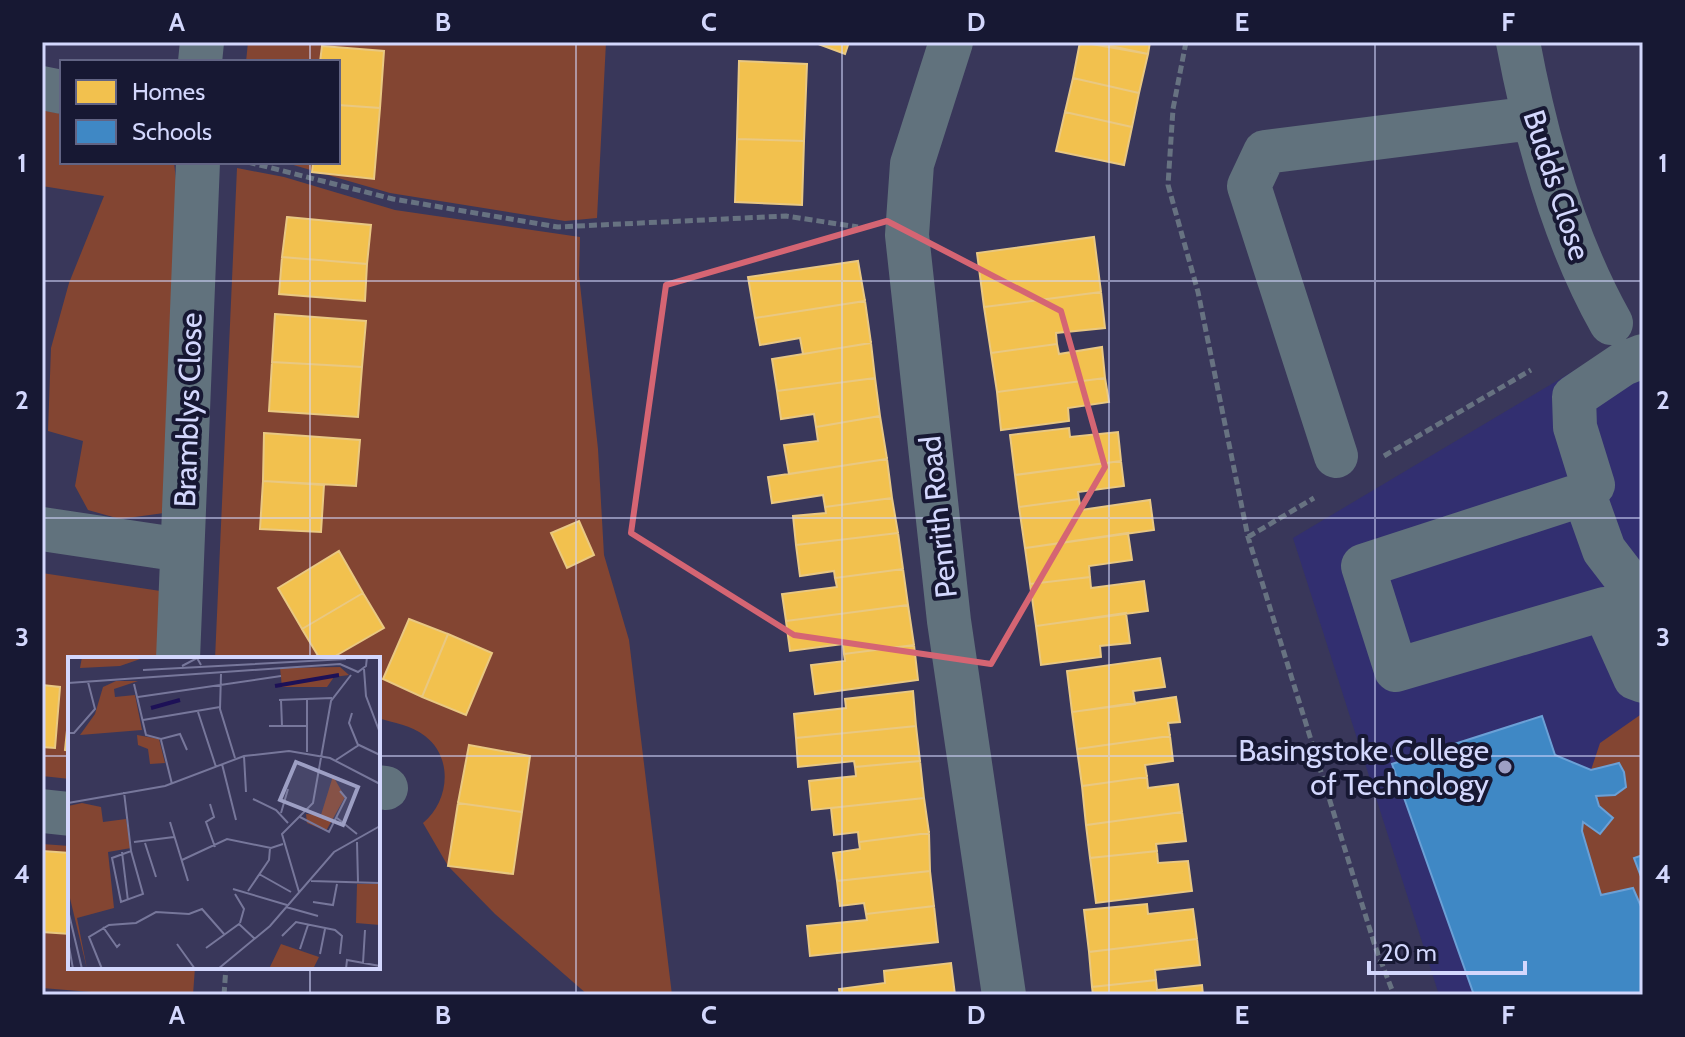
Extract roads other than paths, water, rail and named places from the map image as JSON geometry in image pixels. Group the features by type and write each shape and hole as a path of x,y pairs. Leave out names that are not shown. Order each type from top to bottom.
{"street":[{"name":"Penrith Road","path":"951,42 912,164 907,235 949,621 1004,995"},
{"name":"Budds Close","path":"1518,42 1533,118 1579,257 1611,323"},
{"path":"1336,456 1249,186 1265,152 1533,118"},
{"name":"Bramblys Close","path":"178,657 198,164"},
{"path":"1643,356 1623,364 1574,397 1575,427 1593,485 1584,494 1363,566 1396,670 1604,609 1635,678 1643,681"},
{"path":"1584,494 1604,550 1627,580 1643,618"},
{"path":"42,529 182,550"},
{"path":"42,811 68,814"}],"place":[{"name":"Basingstoke College of Technology","path":"1505,767"}]}
